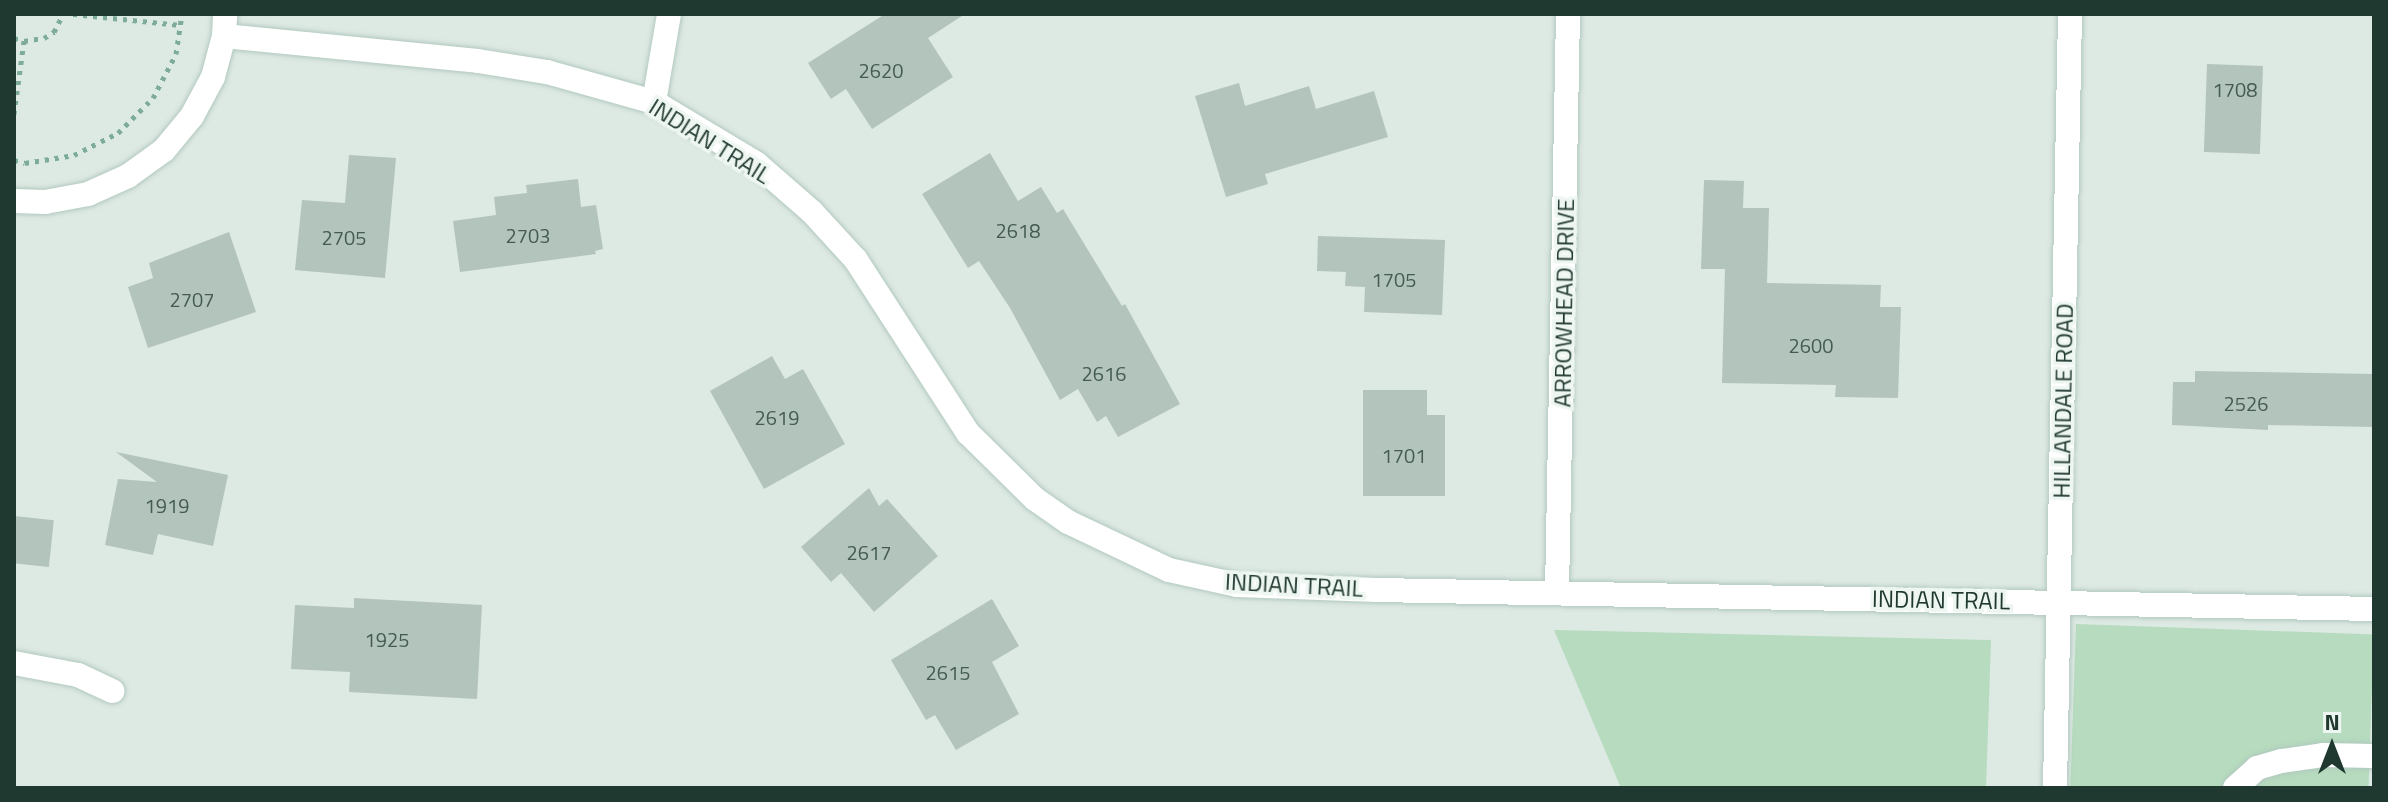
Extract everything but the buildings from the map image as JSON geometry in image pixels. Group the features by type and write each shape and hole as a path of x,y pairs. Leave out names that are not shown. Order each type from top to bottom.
{"street":[{"path":"654,102 669,14"},
{"name":"ARROWHEAD DRIVE","path":"1557,592 1568,14"},
{"name":"HILLANDALE ROAD","path":"2055,788 2070,14"},
{"name":"INDIAN TRAIL","path":"14,201 45,202 88,194 128,176 164,150 192,116 206,90 224,25 547,72 654,102 757,164 812,212 856,260 968,433 1035,499 1068,522 1169,570 1237,585 2374,609"},
{"path":"14,663 78,675 113,691"},
{"path":"2235,788 2257,768 2282,761 2323,755 2374,756"}],"path":[{"path":"14,38 24,41 44,38 54,32 63,14"},
{"path":"73,14 180,25"},
{"path":"14,160 25,163 74,155 118,133 153,98 176,54 182,14"},
{"path":"14,114 24,41"}],"green space":[{"path":"2076,624 2374,634 2368,788 2070,788"},
{"path":"1554,630 1991,640 1986,788 1621,788"}]}
